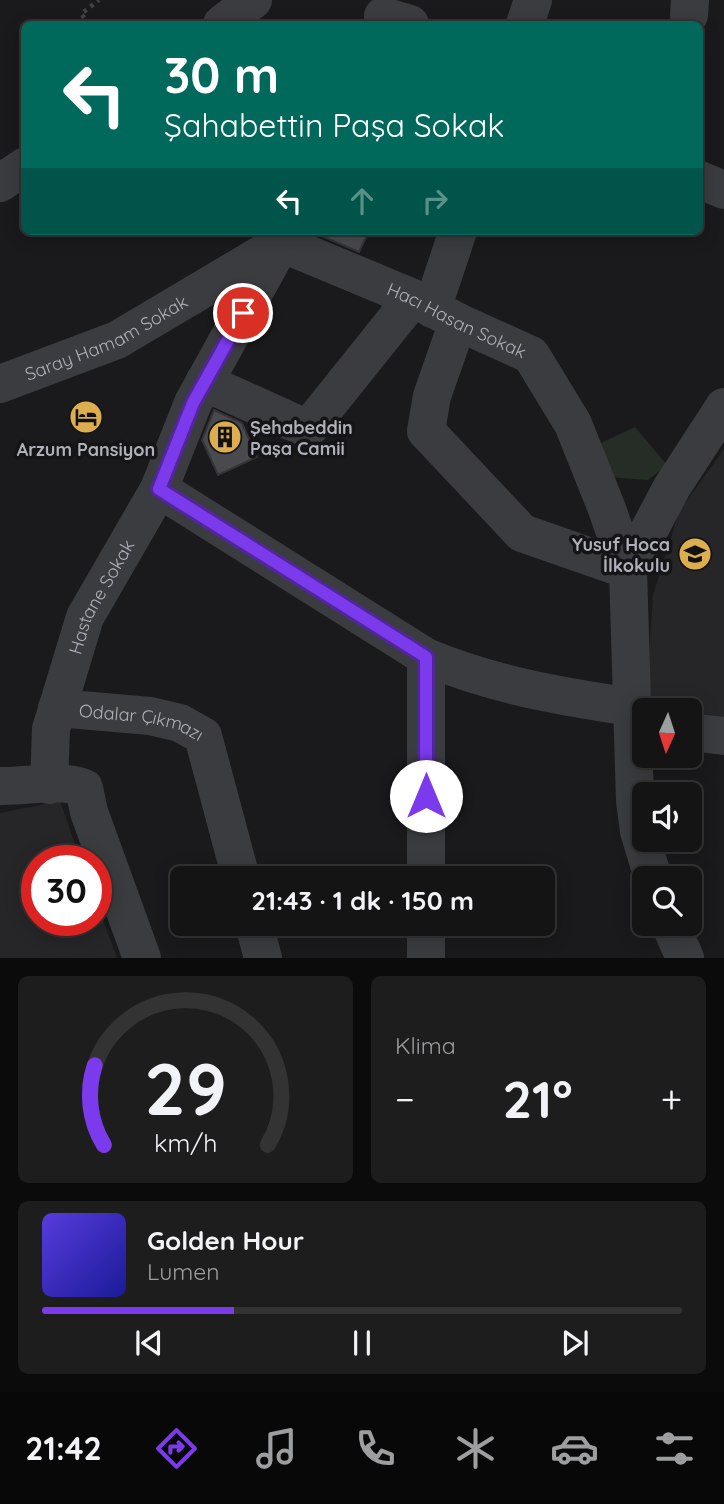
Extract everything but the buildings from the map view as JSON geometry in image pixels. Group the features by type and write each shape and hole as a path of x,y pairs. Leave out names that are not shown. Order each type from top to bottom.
{"street":[{"path":"226,21 253,0"},
{"path":"526,21 533,0"},
{"path":"0,183 21,168"},
{"path":"703,181 724,190"},
{"path":"204,382 308,429 435,310 457,235"},
{"name":"Hacı Hasan Sokak","path":"285,237 531,355 573,424 628,570"},
{"name":"Hastane Sokak","path":"49,785 51,729 85,617 159,489 193,403 285,237"},
{"name":"Saray Hamam Sokak","path":"0,384 117,340 285,237"},
{"path":"435,310 449,342 432,396 426,430 522,533 628,570"},
{"path":"634,698 628,570 672,487 724,407"},
{"path":"159,489 426,657 467,674 632,719"},
{"path":"426,657 426,866"},
{"name":"Odalar Çıkmazı","path":"57,708 150,716 180,723 203,736 239,866"},
{"path":"702,733 724,736"},
{"path":"635,768 639,831 649,866"},
{"path":"0,786 71,783 84,788 89,812 142,958"},
{"path":"257,936 263,958"},
{"path":"426,936 426,958"},
{"path":"675,936 685,958"}],"path":[{"path":"87,21 81,14 99,0"}],"shaded area":[{"path":"635,427 667,465 648,480 607,477 586,450"},
{"name":"Yusuf Hoca İlkokulu","path":"724,449 724,717 702,714 702,698 646,698 653,595 679,512"},
{"path":"60,801 75,845 21,845 21,936 109,936 117,958 0,958 0,813"}],"place":[{"name":"Arzum Pansiyon","path":"86,417"},
{"name":"Şehabeddin Paşa Camii","path":"225,437"},
{"name":"Yusuf Hoca İlkokulu","path":"695,554"}],"route":[{"path":"243,313 193,403 159,489 426,657 426,796"}]}
